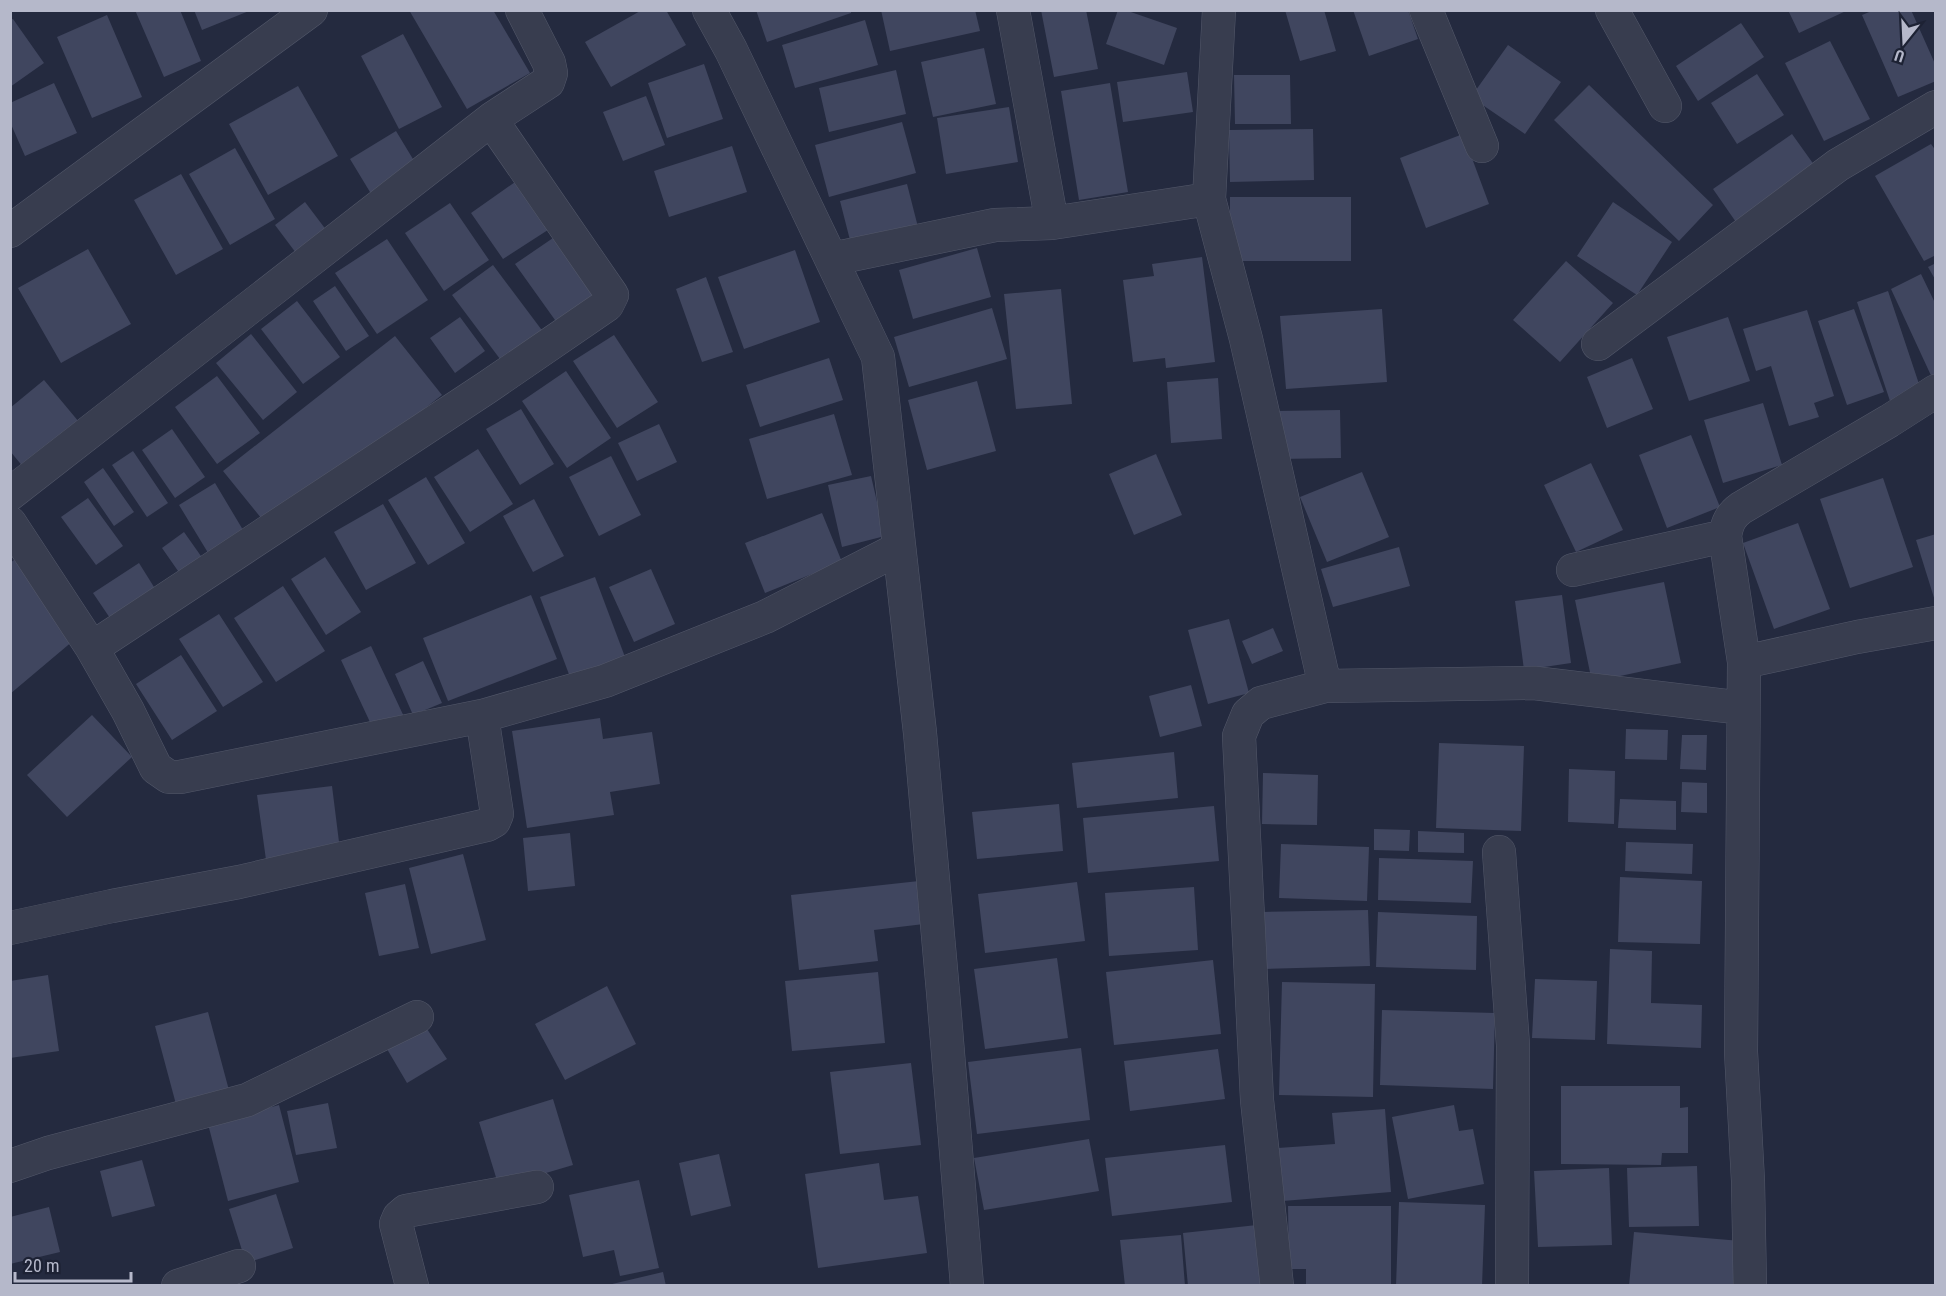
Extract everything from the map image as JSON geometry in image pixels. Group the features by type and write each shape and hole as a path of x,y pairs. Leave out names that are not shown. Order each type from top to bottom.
{"street":[{"path":"10,231 311,10"},
{"path":"10,494 493,118 548,82 551,73 549,63 522,10"},
{"path":"709,10 731,50 878,357 920,733 967,1286"},
{"path":"1013,10 1052,223"},
{"path":"1219,10 1209,199 1246,339 1325,686"},
{"path":"1426,10 1482,146"},
{"path":"1612,10 1665,106"},
{"path":"1598,344 1838,165 1935,107"},
{"path":"92,648 486,388 611,301 612,295 507,143 493,118"},
{"path":"832,259 995,225 1052,223 1209,199"},
{"path":"1750,1286 1748,1181 1741,1052 1744,662 1725,536 1732,514 1935,392"},
{"path":"10,523 92,648 128,711 156,768 169,777 180,777 482,716 616,677 765,617 898,549"},
{"path":"1574,570 1725,536"},
{"path":"1744,662 1857,637 1935,623"},
{"path":"1277,1286 1257,1100 1239,736 1248,714 1261,703 1325,686 1534,683 1743,708"},
{"path":"10,928 238,882 487,825 494,821 497,814 482,716"},
{"path":"1499,852 1513,1045 1512,1286"},
{"path":"10,1166 48,1153 247,1100 417,1017"},
{"path":"412,1286 396,1224 399,1217 406,1211 537,1187"},
{"path":"178,1286 239,1266"}],"building":[{"path":"135,10 180,10 201,61 164,77"},
{"path":"194,10 249,10 249,11 202,30"},
{"path":"409,10 493,10 530,73 467,109"},
{"path":"642,10 666,10 686,45 611,87 585,42"},
{"path":"756,10 851,10 851,13 767,42"},
{"path":"881,10 975,10 980,31 890,51"},
{"path":"1041,10 1086,10 1098,69 1054,77"},
{"path":"1118,10 1125,10 1177,28 1164,65 1106,44"},
{"path":"1285,10 1324,10 1336,51 1300,61"},
{"path":"1353,10 1408,10 1418,39 1369,56"},
{"path":"1788,10 1848,10 1799,33"},
{"path":"1874,10 1911,10 1936,66 1936,81 1898,97 1862,15"},
{"path":"107,15 142,97 92,118 57,37"},
{"path":"13,19 44,63 10,87 10,20"},
{"path":"865,20 878,65 795,88 782,45"},
{"path":"1741,23 1764,57 1698,101 1676,66"},
{"path":"403,34 442,107 399,129 361,56"},
{"path":"1830,41 1870,119 1824,141 1785,63"},
{"path":"1508,45 1561,82 1525,134 1471,97"},
{"path":"984,48 996,104 933,117 921,62"},
{"path":"704,64 723,119 667,138 648,83"},
{"path":"896,70 906,114 829,132 819,88"},
{"path":"1187,72 1193,112 1123,122 1117,82"},
{"path":"1757,74 1784,115 1737,144 1711,103"},
{"path":"1234,75 1290,75 1291,124 1235,124"},
{"path":"54,83 77,133 25,156 10,122 10,103"},
{"path":"1110,83 1128,192 1079,200 1061,91"},
{"path":"1589,85 1713,205 1679,241 1554,120"},
{"path":"298,86 338,156 268,195 229,124"},
{"path":"646,96 665,145 623,161 603,112"},
{"path":"1009,107 1018,162 946,174 937,118"},
{"path":"902,122 916,173 829,197 815,145"},
{"path":"1313,129 1314,180 1230,182 1229,130"},
{"path":"396,131 419,169 373,197 350,159"},
{"path":"1463,134 1489,204 1426,228 1400,158"},
{"path":"1792,134 1817,169 1738,225 1713,189"},
{"path":"1931,144 1936,151 1936,255 1924,261 1875,176"},
{"path":"732,146 747,192 669,217 654,171"},
{"path":"235,148 275,219 230,245 189,174"},
{"path":"181,174 223,249 176,275 134,200"},
{"path":"518,180 551,228 503,259 471,213"},
{"path":"907,184 919,231 852,248 840,201"},
{"path":"1230,197 1351,197 1351,261 1230,261"},
{"path":"305,202 330,235 299,257 275,225"},
{"path":"1613,202 1672,242 1637,295 1577,256"},
{"path":"450,203 489,260 444,291 405,233"},
{"path":"553,238 598,300 560,327 515,264"},
{"path":"387,239 428,300 377,334 335,273"},
{"path":"977,248 991,297 913,319 899,270"},
{"path":"88,249 131,324 61,363 18,288"},
{"path":"795,250 820,322 744,349 718,277"},
{"path":"1202,257 1215,362 1166,368 1165,358 1133,362 1123,280 1154,276 1152,264"},
{"path":"1566,261 1613,303 1560,362 1513,320"},
{"path":"1936,263 1936,281 1928,267"},
{"path":"493,265 544,333 503,363 452,295"},
{"path":"1921,274 1936,305 1936,381 1934,382 1891,289"},
{"path":"706,277 733,352 702,362 676,289"},
{"path":"335,286 369,336 346,351 313,301"},
{"path":"1061,289 1072,404 1016,409 1004,294"},
{"path":"1888,291 1923,396 1892,407 1857,302"},
{"path":"297,301 340,357 303,384 261,329"},
{"path":"992,308 1007,359 909,387 894,337"},
{"path":"1382,309 1387,382 1286,389 1280,316"},
{"path":"1854,309 1884,392 1847,405 1818,321"},
{"path":"1807,310 1834,396 1814,403 1819,417 1789,426 1771,366 1756,371 1743,329"},
{"path":"460,317 485,351 455,373 430,338"},
{"path":"1728,317 1750,381 1689,401 1667,337"},
{"path":"251,334 297,392 263,420 216,363"},
{"path":"614,335 658,402 617,428 573,361"},
{"path":"395,336 442,395 270,529 223,471"},
{"path":"829,358 843,400 760,427 746,385"},
{"path":"1632,358 1653,409 1607,428 1587,377"},
{"path":"566,371 611,438 567,468 522,401"},
{"path":"217,376 260,433 217,464 175,407"},
{"path":"1218,378 1222,439 1171,443 1167,382"},
{"path":"44,380 79,422 24,468 10,451 10,408"},
{"path":"977,381 996,451 927,470 908,400"},
{"path":"1763,403 1782,465 1723,483 1704,420"},
{"path":"521,409 554,464 520,485 486,429"},
{"path":"1340,410 1341,458 1278,459 1277,411"},
{"path":"834,414 852,475 767,499 749,439"},
{"path":"659,424 677,462 637,481 618,443"},
{"path":"172,429 205,477 175,498 142,450"},
{"path":"1691,435 1720,507 1667,528 1639,455"},
{"path":"478,449 513,504 470,532 434,477"},
{"path":"133,451 168,503 147,517 112,465"},
{"path":"1156,454 1182,515 1134,535 1109,474"},
{"path":"611,456 641,515 599,536 569,477"},
{"path":"1591,463 1623,530 1576,552 1544,485"},
{"path":"103,468 134,512 114,526 84,482"},
{"path":"1362,472 1389,537 1327,562 1300,497"},
{"path":"871,476 885,536 842,547 828,485"},
{"path":"426,477 465,543 428,565 388,500"},
{"path":"1883,478 1913,567 1850,588 1820,499"},
{"path":"215,483 249,540 213,561 179,505"},
{"path":"88,498 123,546 96,565 61,517"},
{"path":"534,499 564,556 533,572 503,516"},
{"path":"383,504 416,563 366,590 334,532"},
{"path":"822,513 842,562 765,593 745,543"},
{"path":"1798,523 1830,609 1774,629 1743,543"},
{"path":"184,532 208,566 185,581 162,548"},
{"path":"1936,534 1936,601 1935,601 1916,540"},
{"path":"1399,547 1410,586 1333,607 1321,569"},
{"path":"325,557 361,612 326,635 291,579"},
{"path":"14,560 80,635 10,694 10,563"},
{"path":"139,563 159,595 114,624 93,593"},
{"path":"651,569 675,624 634,642 609,587"},
{"path":"595,577 625,657 570,677 540,597"},
{"path":"1664,582 1681,663 1592,682 1575,600"},
{"path":"283,586 325,651 276,682 234,618"},
{"path":"531,595 557,659 448,701 423,638"},
{"path":"1562,595 1571,663 1524,670 1515,601"},
{"path":"219,614 263,682 223,707 179,639"},
{"path":"1229,619 1249,693 1208,704 1188,630"},
{"path":"1273,628 1283,651 1252,664 1242,641"},
{"path":"371,646 406,721 376,735 341,660"},
{"path":"181,655 217,711 172,740 136,684"},
{"path":"423,661 442,703 413,715 395,674"},
{"path":"1191,685 1202,726 1160,737 1149,696"},
{"path":"92,715 132,757 67,817 27,775"},
{"path":"600,718 603,739 652,732 660,784 610,792 614,815 527,828 512,731"},
{"path":"1626,729 1668,730 1667,760 1625,759"},
{"path":"1682,735 1707,735 1706,770 1680,769"},
{"path":"1439,743 1524,746 1521,831 1436,828"},
{"path":"1174,752 1178,798 1077,808 1072,763"},
{"path":"1569,769 1615,771 1614,824 1568,822"},
{"path":"1263,773 1318,775 1317,825 1262,824"},
{"path":"1682,782 1707,783 1707,813 1681,812"},
{"path":"332,786 341,858 267,867 257,795"},
{"path":"1620,799 1676,801 1676,830 1618,828"},
{"path":"1059,804 1063,851 977,859 972,812"},
{"path":"1214,806 1219,861 1088,873 1083,818"},
{"path":"1374,829 1410,830 1409,851 1374,850"},
{"path":"1418,831 1464,833 1464,853 1418,852"},
{"path":"570,833 575,886 528,891 523,838"},
{"path":"1626,842 1693,844 1692,874 1625,871"},
{"path":"1281,844 1369,847 1367,901 1279,898"},
{"path":"463,854 486,940 431,954 409,868"},
{"path":"1379,858 1473,861 1471,903 1378,900"},
{"path":"1620,877 1702,881 1700,944 1618,942"},
{"path":"919,881 924,924 874,930 878,961 799,970 791,895"},
{"path":"1077,882 1085,941 985,953 978,894"},
{"path":"405,884 419,948 379,956 365,893"},
{"path":"1194,887 1198,950 1109,956 1105,893"},
{"path":"1368,910 1370,966 1264,969 1263,912"},
{"path":"1378,912 1477,916 1476,970 1376,967"},
{"path":"1610,949 1652,951 1651,1003 1702,1005 1701,1048 1607,1044"},
{"path":"1057,958 1068,1038 985,1049 974,969"},
{"path":"1213,960 1221,1034 1114,1045 1106,972"},
{"path":"878,972 885,1043 792,1051 785,981"},
{"path":"48,975 59,1051 10,1058 10,981"},
{"path":"1535,979 1597,981 1595,1040 1532,1038"},
{"path":"1282,982 1375,984 1373,1097 1279,1095"},
{"path":"607,986 636,1044 565,1080 535,1024"},
{"path":"1382,1010 1495,1013 1493,1089 1380,1085"},
{"path":"208,1012 230,1094 177,1108 155,1026"},
{"path":"425,1026 447,1059 407,1083 387,1049"},
{"path":"1081,1048 1090,1120 977,1134 968,1062"},
{"path":"1218,1049 1225,1099 1130,1111 1124,1061"},
{"path":"911,1063 921,1145 840,1154 830,1072"},
{"path":"1561,1086 1680,1086 1680,1108 1688,1107 1688,1153 1662,1153 1661,1165 1561,1164"},
{"path":"553,1099 573,1165 499,1187 479,1122"},
{"path":"328,1103 337,1148 296,1155 287,1111"},
{"path":"279,1105 299,1182 228,1201 208,1124"},
{"path":"1454,1105 1459,1131 1473,1129 1484,1184 1408,1199 1392,1117"},
{"path":"1385,1109 1391,1192 1283,1201 1278,1148 1335,1144 1332,1113"},
{"path":"1089,1139 1099,1191 984,1210 974,1158"},
{"path":"1225,1145 1232,1202 1112,1216 1105,1158"},
{"path":"719,1154 731,1206 691,1216 679,1163"},
{"path":"142,1160 155,1206 112,1217 100,1171"},
{"path":"879,1163 884,1200 918,1196 927,1253 818,1268 805,1174"},
{"path":"1697,1166 1699,1226 1629,1227 1627,1168"},
{"path":"1609,1168 1612,1245 1538,1247 1534,1171"},
{"path":"639,1180 659,1268 620,1276 614,1250 583,1257 569,1195"},
{"path":"276,1194 293,1248 246,1263 229,1209"},
{"path":"1399,1202 1485,1205 1482,1286 1396,1286"},
{"path":"1288,1206 1391,1206 1391,1286 1306,1286 1306,1269 1289,1269"},
{"path":"49,1207 60,1252 10,1264 10,1217"},
{"path":"1257,1225 1264,1286 1188,1286 1183,1233"},
{"path":"1634,1232 1741,1241 1737,1286 1629,1286"},
{"path":"1181,1235 1185,1286 1125,1286 1120,1240"},
{"path":"663,1272 666,1286 608,1286 608,1285"}]}
